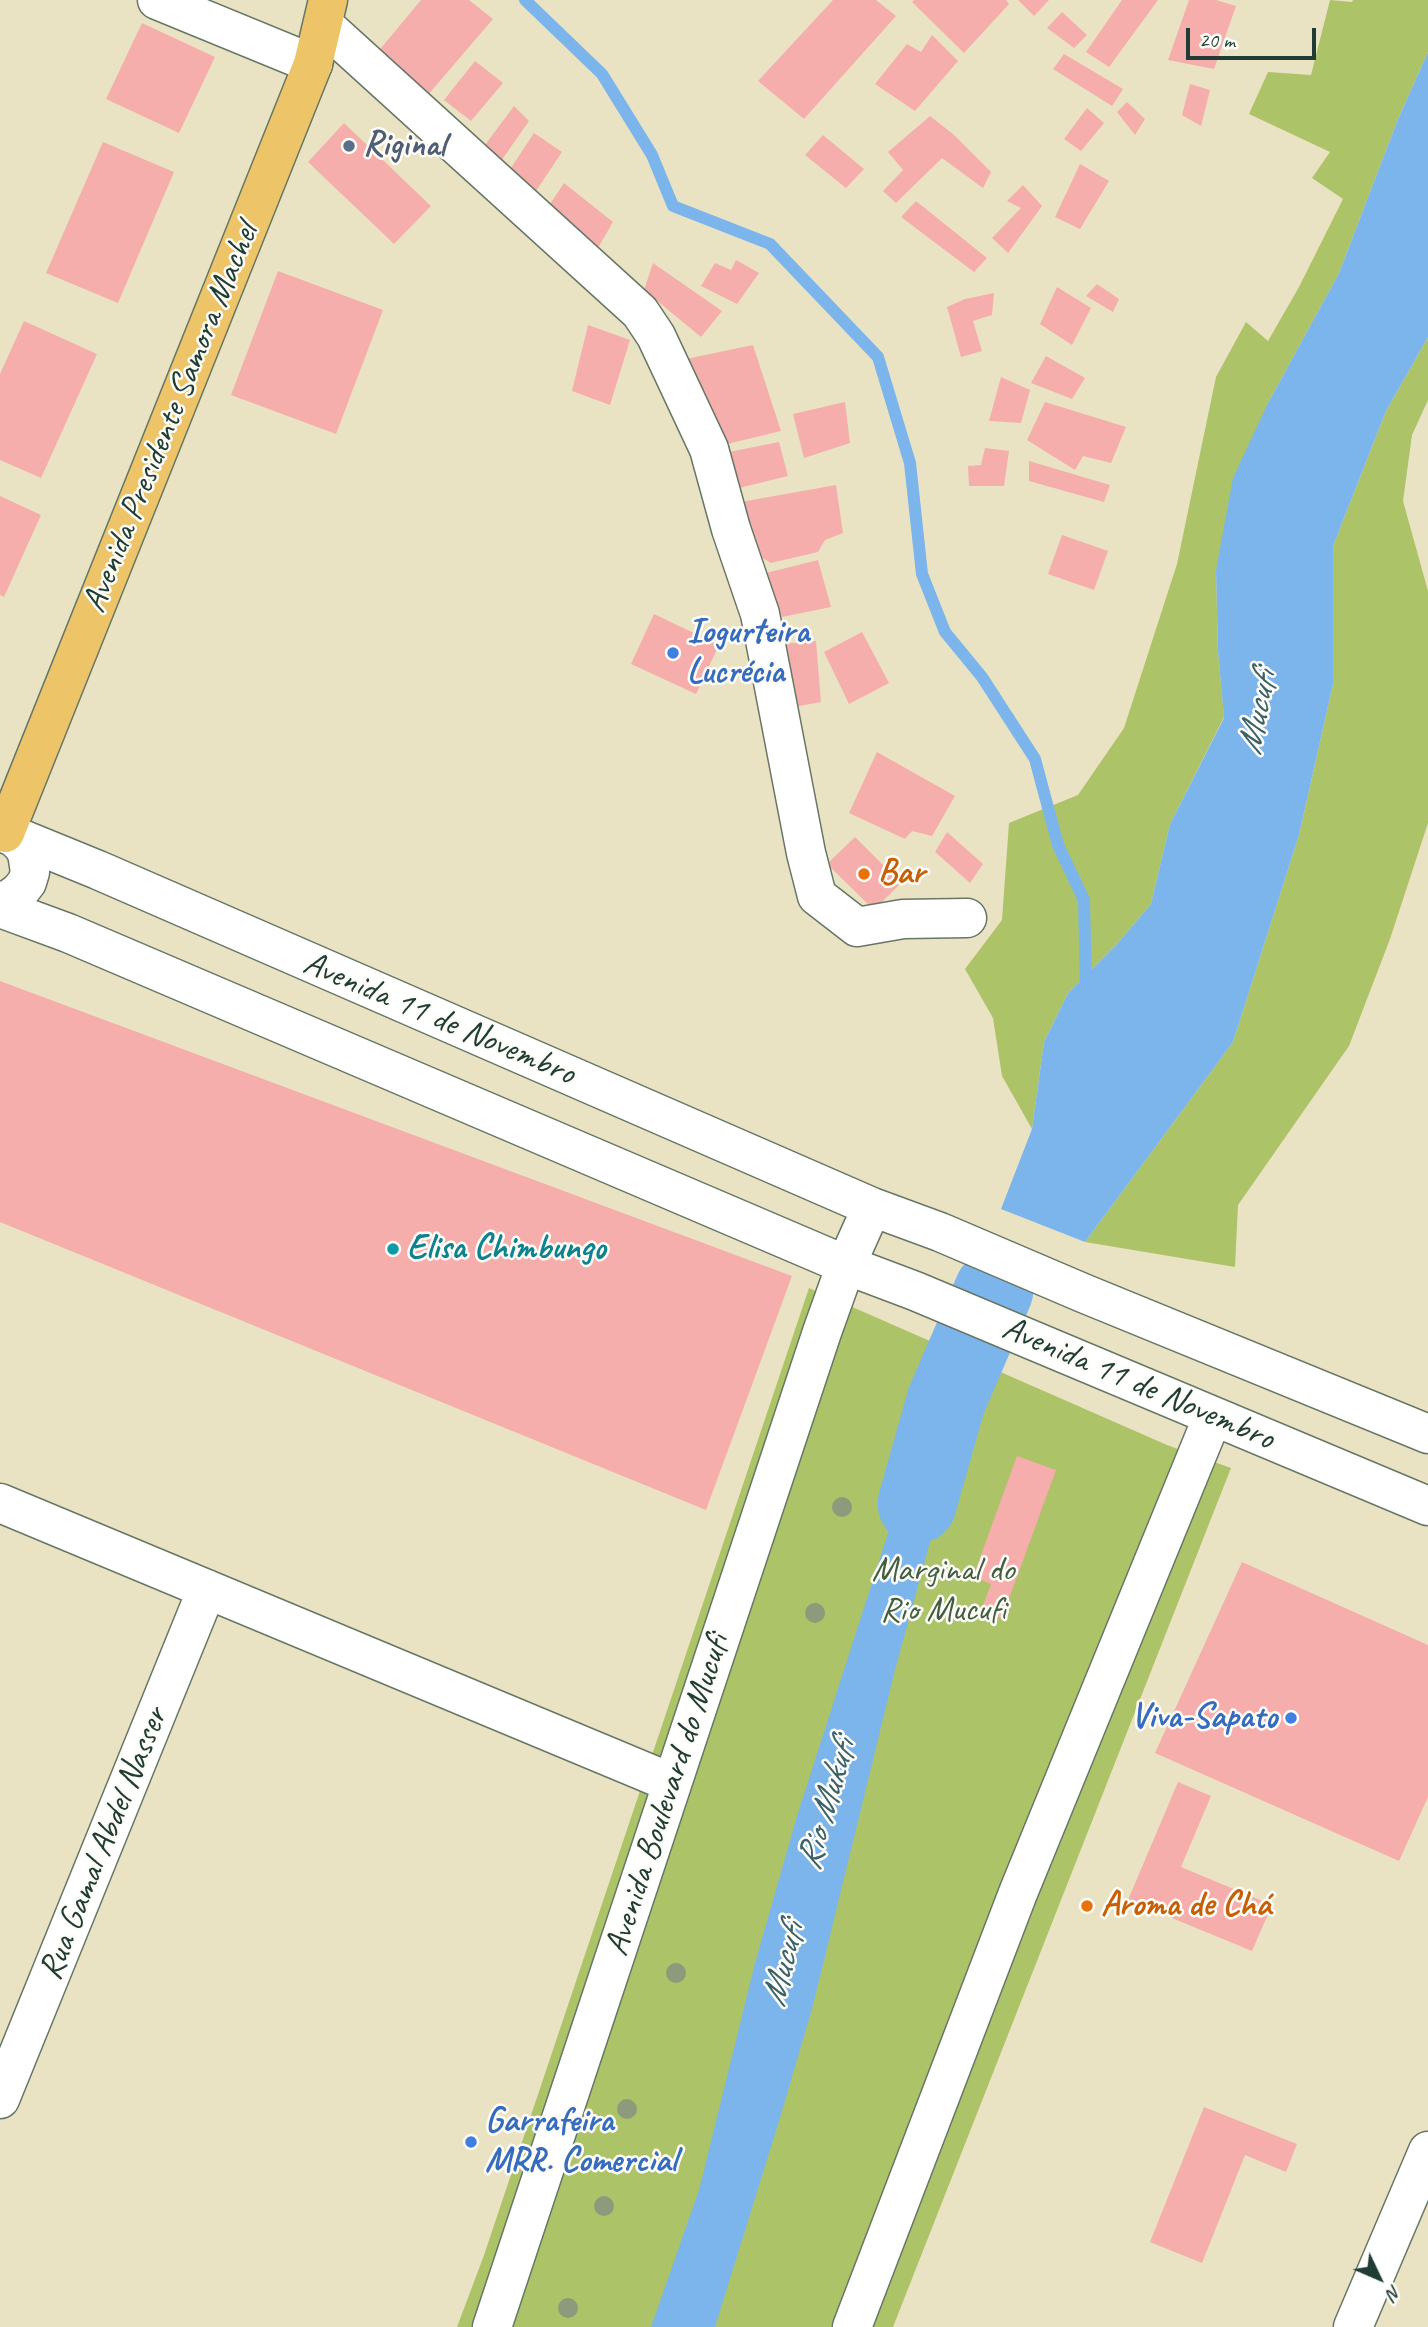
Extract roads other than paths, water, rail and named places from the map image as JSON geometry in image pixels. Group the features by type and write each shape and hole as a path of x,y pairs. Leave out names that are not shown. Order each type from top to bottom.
{"main road":[{"name":"Avenida Presidente Samora Machel","path":"2,832 313,64 326,13"}],"street":[{"path":"157,0 313,64"},
{"path":"326,13 640,312 656,336 709,449 731,529 760,614 806,853 817,896 857,927 903,919 967,918"},
{"name":"Avenida 11 de Novembro","path":"0,905 20,891 30,872 27,853 15,838 2,832"},
{"name":"Avenida 11 de Novembro","path":"2,832 98,870 872,1207 940,1232 1428,1434"},
{"name":"Avenida 11 de Novembro","path":"0,905 846,1265 915,1290 1428,1506"},
{"path":"846,1265 872,1207"},
{"name":"Avenida Boulevard do Mucufi","path":"492,2327 846,1265"},
{"path":"852,2327 1018,1893 1213,1416"},
{"path":"0,1503 672,1783"},
{"name":"Rua Gamal Abdel Nasser","path":"0,2099 207,1589"},
{"path":"1353,2327 1428,2151"}],"water":[{"name":"Mucufi","path":"1428,52 1428,337 1386,411 1333,546 1333,684 1299,835 1233,1042 1085,1242 1001,1209 1032,1129 1044,1042 1068,993 1117,944 1151,904 1170,824 1224,718 1218,651 1216,570 1233,478 1268,403 1339,273 1398,119"},
{"name":"Mucufi","path":"927,1389 946,1401 968,1403 895,1670 812,2009 715,2327 651,2327 699,2190 755,1963 797,1816 906,1477"}],"waterway":[{"path":"525,0 602,74 652,155 673,206 770,244 878,357 910,463 922,574 945,632 982,677 1035,759 1058,845 1084,900 1086,989"},
{"name":"Rio Mukufi","path":"917,1504 946,1401 994,1290"}],"place":[{"name":"Riginal","path":"349,146"},
{"name":"Iogurteira Lucrécia","path":"673,653"},
{"name":"Bar","path":"864,874"},
{"name":"Elisa Chimbungo","path":"393,1249"},
{"name":"Viva-Sapato","path":"1291,1718"},
{"name":"Aroma de Chá","path":"1087,1906"},
{"name":"Garrafeira MRR. Comercial","path":"471,2142"}],"park label":[{"name":"Marginal do Rio Mucufi","path":"943,1591"}]}
